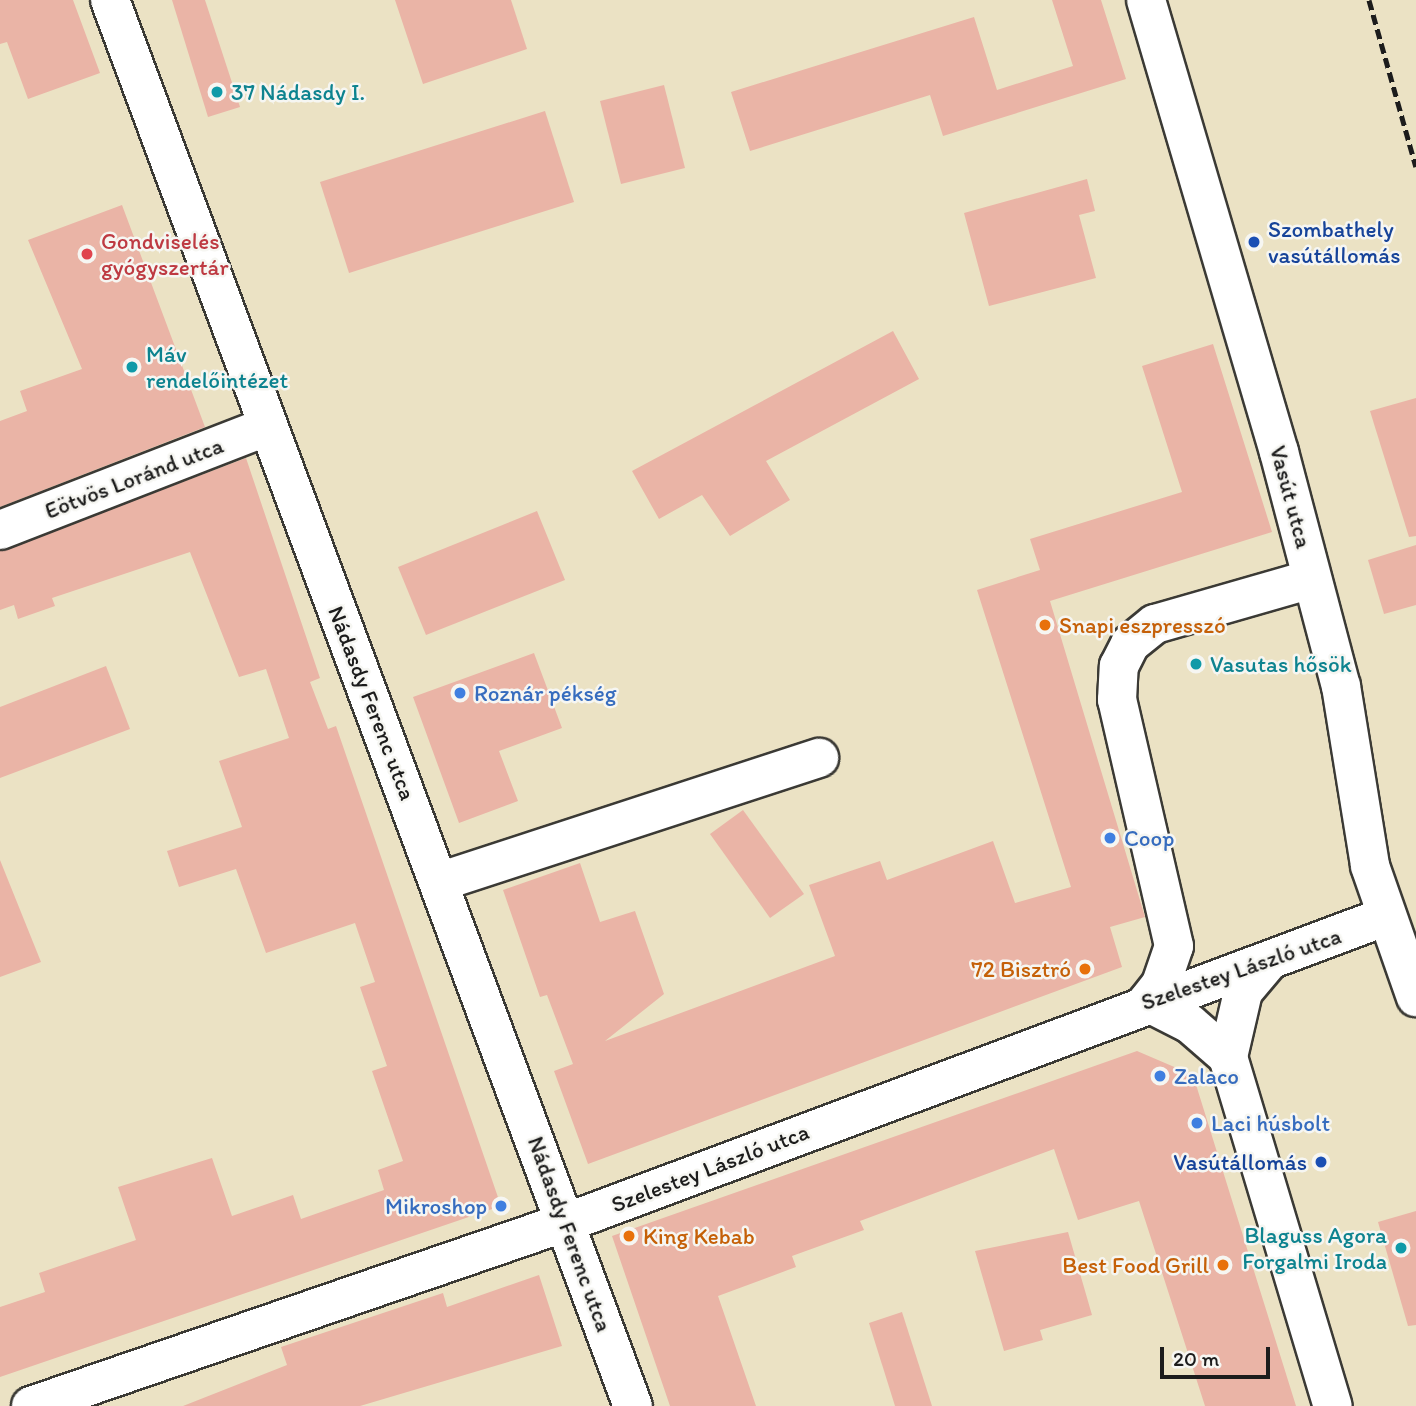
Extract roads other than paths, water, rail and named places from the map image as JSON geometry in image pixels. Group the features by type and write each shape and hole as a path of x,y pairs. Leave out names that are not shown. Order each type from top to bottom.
{"street":[{"name":"Nádasdy Ferenc utca","path":"110,0 633,1406"},
{"name":"Vasút utca","path":"1146,0 1312,579 1351,733 1384,917 1416,997"},
{"name":"Eötvös Loránd utca","path":"0,530 268,426"},
{"path":"1228,1058 1190,1024 1147,1002 1161,984 1174,946 1117,700 1119,666 1130,644 1155,624 1312,579"},
{"path":"439,882 819,758"},
{"name":"Szelestey László utca","path":"31,1406 566,1222 1147,1002 1268,962 1384,917"},
{"path":"1268,962 1243,992 1228,1058 1334,1406"}],"railway":[{"path":"1369,0 1416,167"}],"place":[{"name":"37 Nádasdy I.","path":"217,92"},
{"name":"Szombathely vasútállomás","path":"1254,242"},
{"name":"Gondviselés gyógyszertár","path":"87,254"},
{"name":"Máv rendelőintézet","path":"132,367"},
{"name":"Snapi eszpresszó","path":"1045,625"},
{"name":"Vasutas hősök","path":"1196,664"},
{"name":"Roznár pékség","path":"460,693"},
{"name":"Coop","path":"1110,838"},
{"name":"72 Bisztró","path":"1085,969"},
{"name":"Zalaco","path":"1160,1076"},
{"name":"Laci húsbolt","path":"1197,1123"},
{"name":"Vasútállomás","path":"1321,1162"},
{"name":"Mikroshop","path":"501,1206"},
{"name":"King Kebab","path":"629,1236"},
{"name":"Blaguss Agora Forgalmi Iroda","path":"1401,1248"},
{"name":"Best Food Grill","path":"1223,1265"}]}
